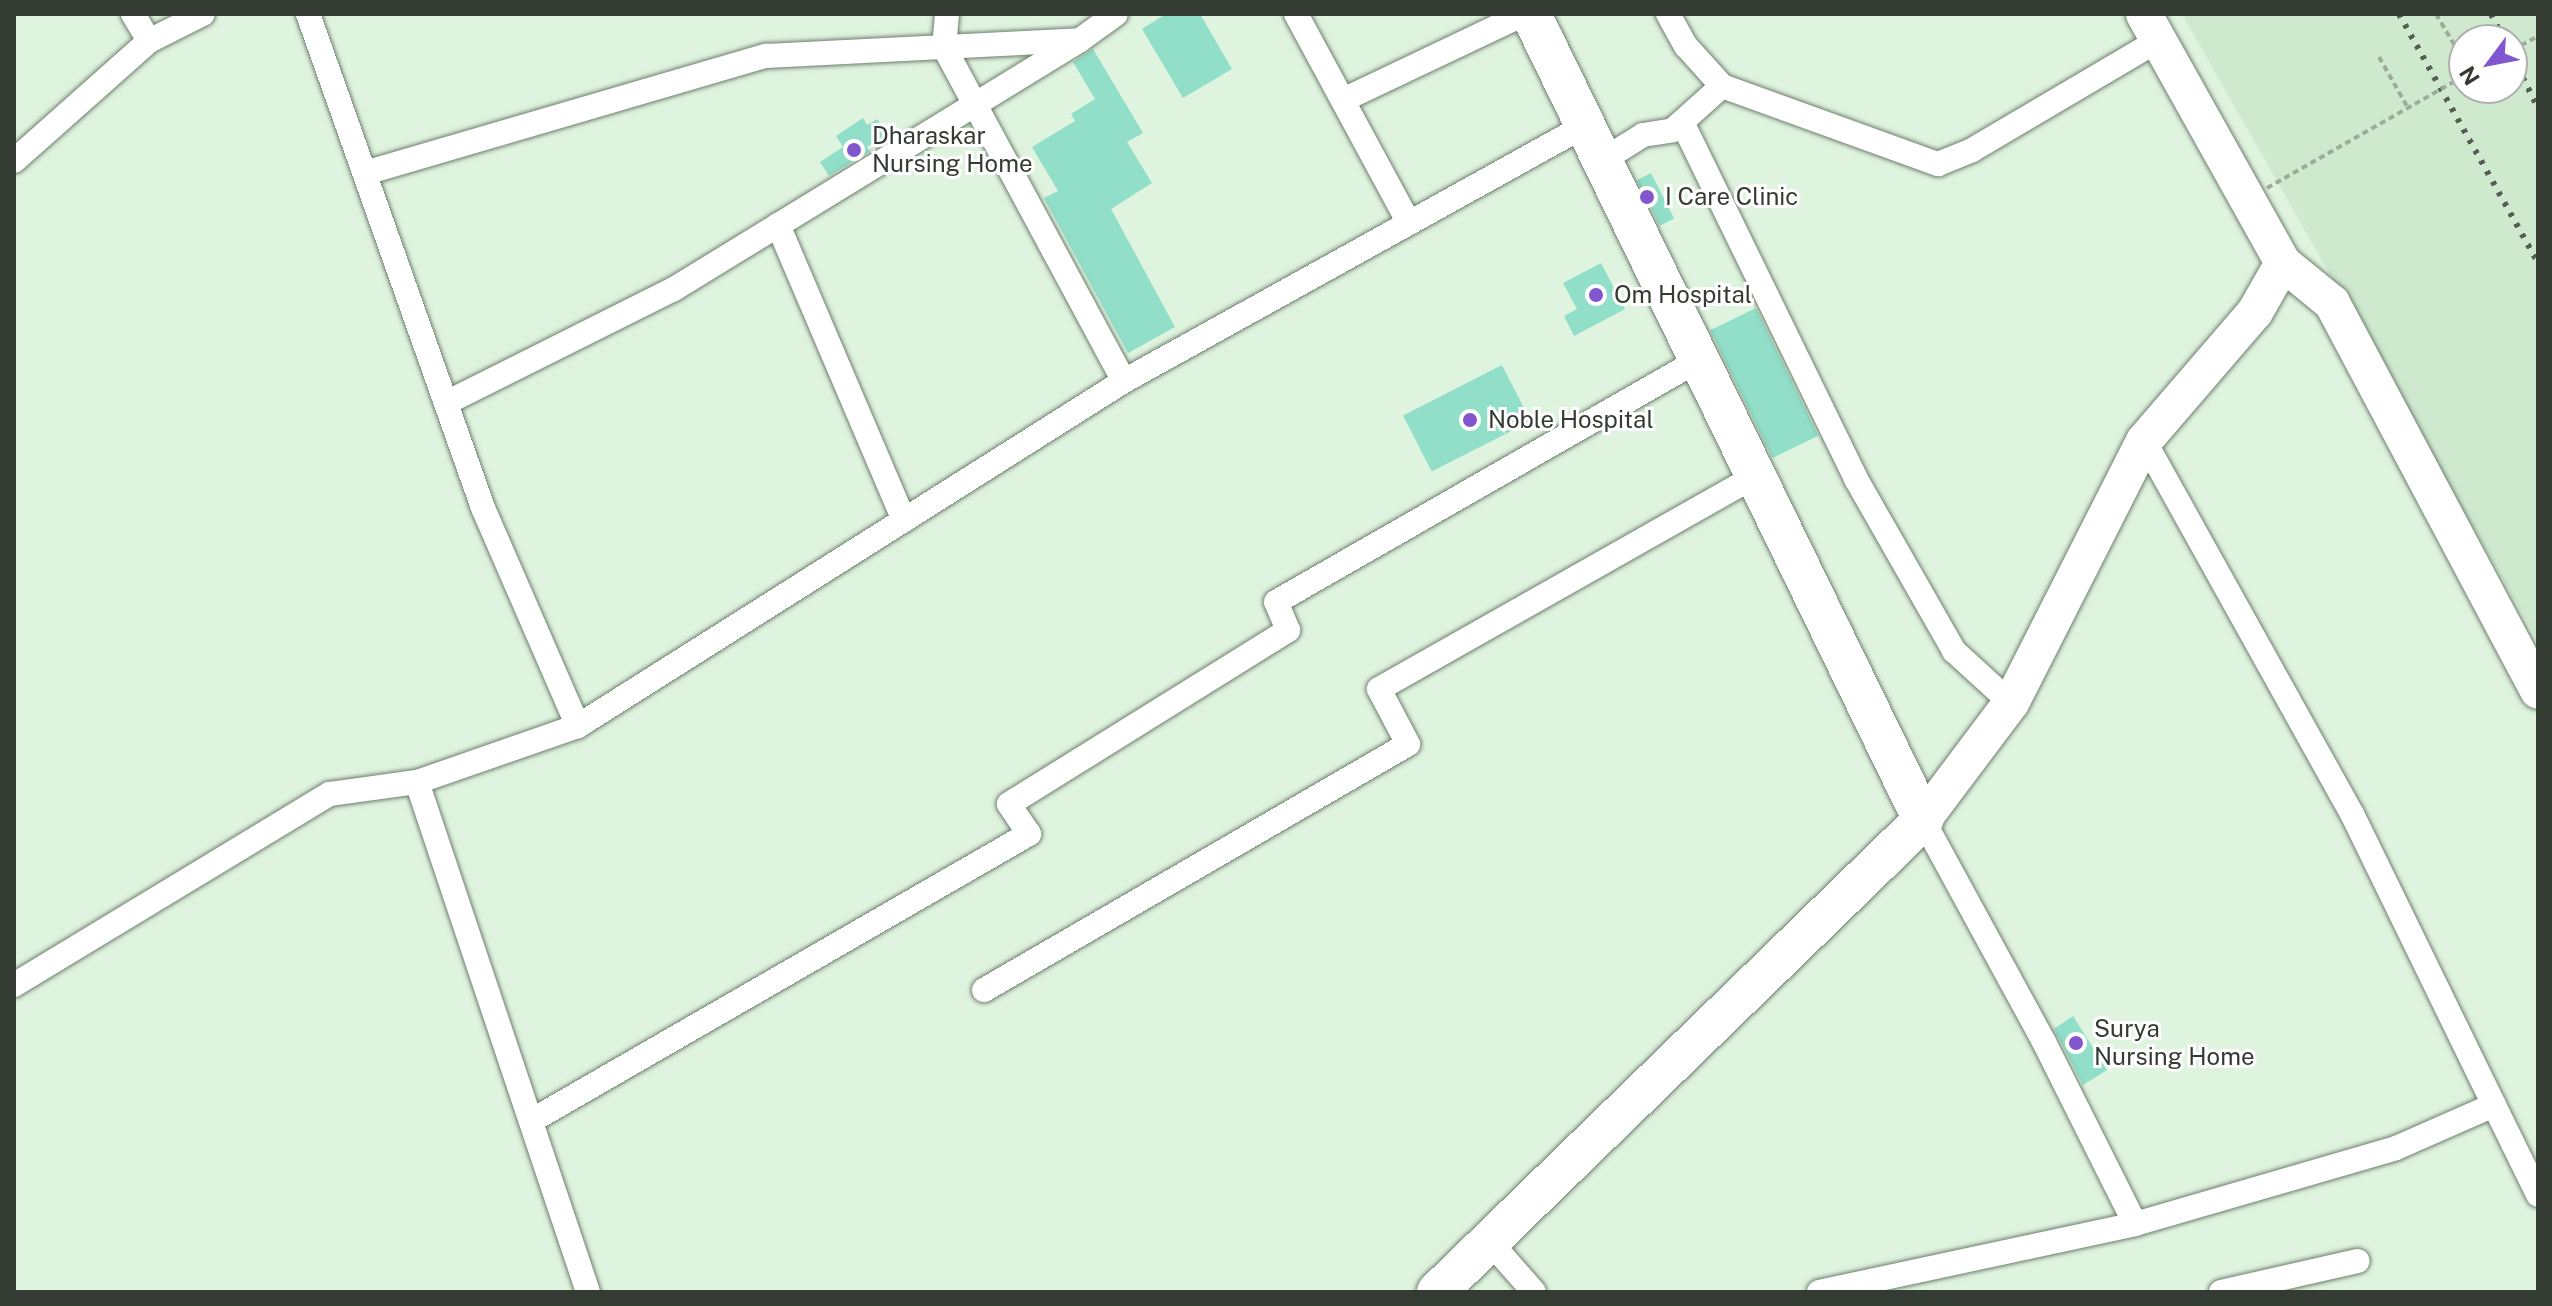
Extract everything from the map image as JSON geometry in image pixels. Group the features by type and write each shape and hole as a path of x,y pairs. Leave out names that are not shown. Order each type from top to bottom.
{"main road":[{"path":"1437,1292 1491,1243 1923,820 1759,474 1531,14"}],"street":[{"path":"133,14 149,41"},
{"path":"14,161 149,41 203,14"},
{"path":"308,14 483,508 578,726"},
{"path":"947,14 944,47 1124,381"},
{"path":"446,403 674,289 1080,40 1116,14"},
{"path":"1296,14 1408,221"},
{"path":"1343,100 1524,14"},
{"path":"1668,14 1686,46 1722,86 1938,164 1972,150 2152,27 2283,263 2332,303 2538,691"},
{"path":"365,173 766,56 1080,40"},
{"path":"14,985 330,794 417,782 578,726 1124,381 1408,221 1595,142 1662,134 1683,124 1722,86"},
{"path":"1683,124 1856,479 1954,651 2011,703"},
{"path":"778,225 904,520"},
{"path":"2135,1224 2044,1042 1923,820 2011,703 2144,441 2255,312 2283,263"},
{"path":"531,1121 1029,834 1009,804 1288,630 1276,602 1701,359"},
{"path":"2144,441 2352,814 2538,1195"},
{"path":"984,990 1408,744 1379,689 1759,474"},
{"path":"417,782 588,1292"},
{"path":"1819,1292 2135,1224 2396,1148 2494,1105"},
{"path":"1491,1243 1534,1292"},
{"path":"2221,1292 2358,1261"}],"path":[{"path":"2436,14 2448,34"},
{"path":"2379,57 2408,108"},
{"path":"2267,188 2448,85"}],"shaded area":[{"path":"2182,14 2538,14 2538,641"}],"building":[{"path":"1166,14 1200,14 1232,69 1183,98 1142,29"},
{"path":"1093,49 1143,133 1127,142 1152,183 1111,209 1175,327 1128,353 1044,198 1058,191 1032,147 1075,121 1071,114 1095,99 1073,62"},
{"path":"863,118 867,125 877,119 887,134 867,147 870,151 829,176 820,162 843,147 836,136"},
{"path":"1651,173 1674,218 1660,226 1637,180"},
{"path":"1601,263 1625,309 1574,336 1564,316 1577,309 1563,283"},
{"path":"1756,308 1818,436 1772,458 1710,330"},
{"path":"1502,365 1531,421 1432,472 1403,415"},
{"path":"2073,1016 2107,1070 2083,1085 2054,1029"}],"railway":[{"path":"2399,14 2538,263"},
{"path":"2491,14 2496,24"},
{"path":"2528,88 2538,108"}],"place":[{"name":"Dharaskar Nursing Home","path":"854,150"},
{"name":"I Care Clinic","path":"1647,197"},
{"name":"Om Hospital","path":"1596,295"},
{"name":"Noble Hospital","path":"1470,420"},
{"name":"Surya Nursing Home","path":"2076,1043"}]}
